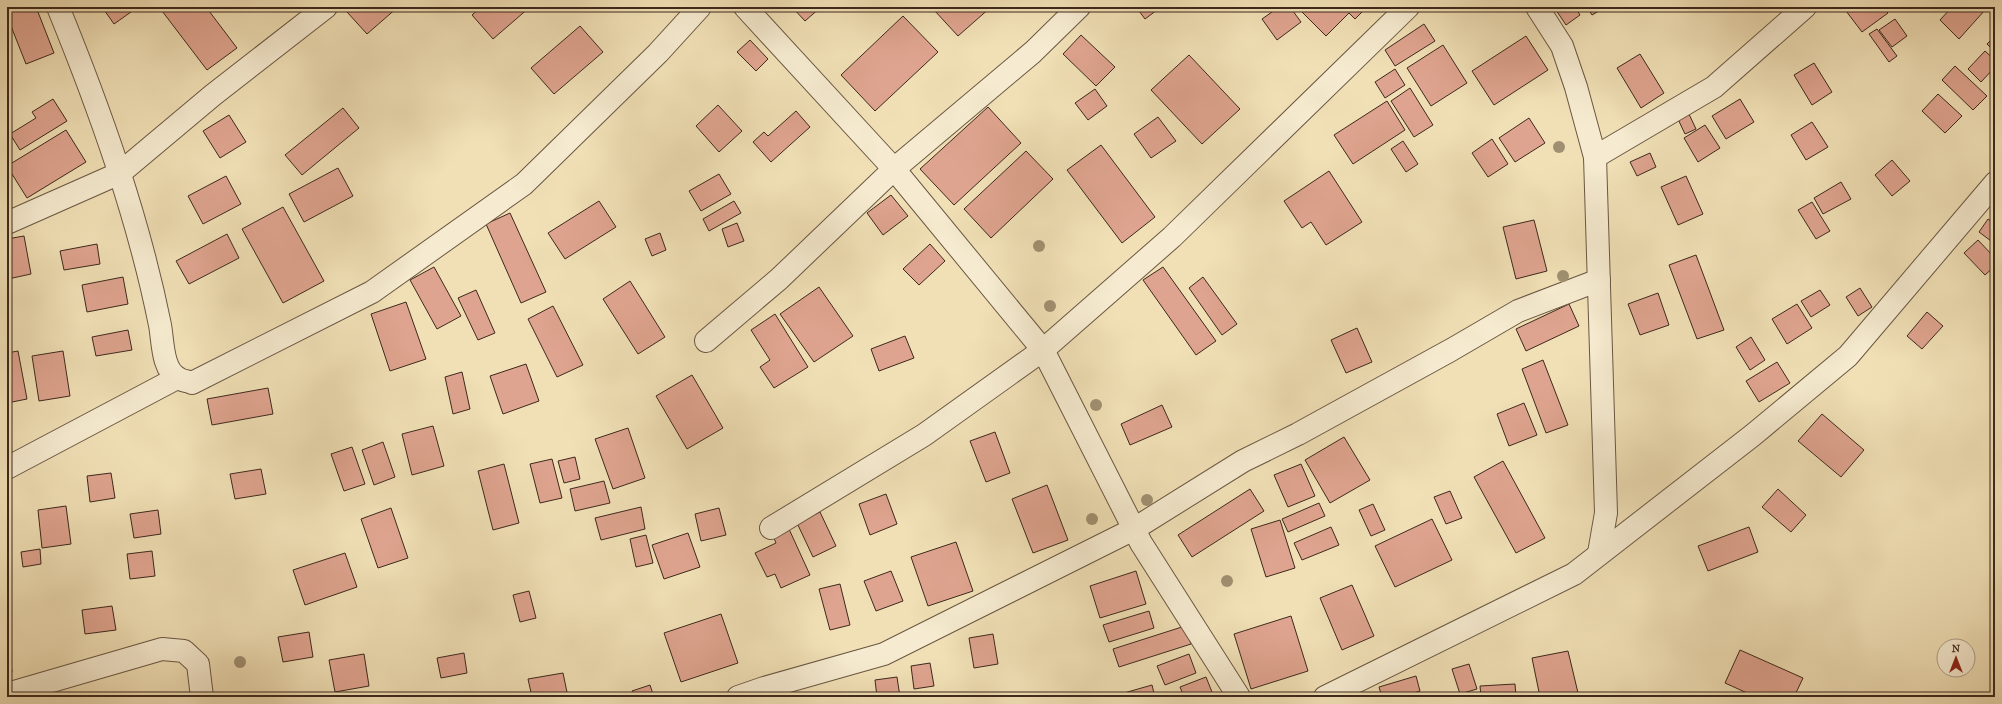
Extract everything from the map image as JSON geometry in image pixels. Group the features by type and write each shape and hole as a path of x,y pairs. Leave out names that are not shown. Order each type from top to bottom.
{"street":[{"path":"58,7 120,173 146,264 160,326 167,367 177,378 192,382 372,292 524,184 658,52 700,7"},
{"path":"7,223 120,173 213,95 326,7"},
{"path":"745,7 894,169 1043,350 1141,543 1239,697"},
{"path":"706,341 779,279 894,169 1033,52 1079,7"},
{"path":"771,528 924,435 1043,350 1172,237 1408,7"},
{"path":"1537,7 1562,46 1576,86 1595,157 1606,513 1599,552"},
{"path":"1595,157 1714,86 1805,7"},
{"path":"1325,697 1574,574 1599,552 1753,435 1848,356 1995,183"},
{"path":"738,697 764,688 884,654 1134,529 1243,461 1305,430 1430,362 1518,311 1599,280"},
{"path":"7,468 177,378"},
{"path":"7,694 162,649 184,651 198,664 202,697"}],"building":[{"path":"7,7 36,7 54,53 26,64 7,16"},
{"path":"102,7 138,7 114,24"},
{"path":"159,7 206,7 237,48 207,70"},
{"path":"353,7 398,7 367,34 347,12"},
{"path":"481,7 530,7 493,39 472,15"},
{"path":"792,7 821,7 805,21"},
{"path":"937,7 991,7 958,36 934,10"},
{"path":"1136,7 1161,7 1145,19"},
{"path":"1279,7 1290,7 1301,22 1277,40 1262,19"},
{"path":"1297,7 1367,7 1355,19 1349,13 1326,36"},
{"path":"1554,7 1575,7 1580,15 1566,25"},
{"path":"1587,7 1606,7 1592,15"},
{"path":"1851,7 1883,7 1888,13 1862,32 1846,11"},
{"path":"1952,7 1982,7 1985,10 1959,39 1940,20"},
{"path":"903,16 938,52 875,111 841,75"},
{"path":"1895,19 1907,36 1892,47 1879,30"},
{"path":"1424,24 1435,41 1395,66 1385,50"},
{"path":"580,26 603,52 554,94 531,68"},
{"path":"1877,29 1897,56 1889,62 1869,34"},
{"path":"1081,35 1115,67 1096,86 1063,54"},
{"path":"1526,36 1548,70 1494,105 1472,71"},
{"path":"1995,36 1995,52 1987,44"},
{"path":"750,40 768,59 756,71 737,52"},
{"path":"1443,45 1467,83 1431,106 1407,68"},
{"path":"1985,51 1995,60 1995,67 1981,82 1968,69"},
{"path":"1640,54 1664,93 1641,108 1617,68"},
{"path":"1189,55 1240,109 1202,144 1151,90"},
{"path":"1814,63 1832,92 1812,105 1794,75"},
{"path":"1955,66 1987,96 1973,110 1942,80"},
{"path":"1395,69 1405,85 1385,98 1375,82"},
{"path":"1410,88 1433,125 1414,137 1391,101"},
{"path":"1095,89 1107,106 1088,120 1075,103"},
{"path":"1938,94 1962,116 1945,133 1922,111"},
{"path":"53,99 67,121 20,150 10,134 36,118 32,112"},
{"path":"1740,99 1754,122 1726,139 1712,116"},
{"path":"1387,101 1405,130 1353,164 1334,135"},
{"path":"718,105 742,131 719,152 696,126"},
{"path":"988,107 1021,143 954,205 920,169"},
{"path":"343,108 359,128 302,175 285,155"},
{"path":"796,111 810,127 771,162 753,142 764,132 768,136"},
{"path":"1688,112 1696,129 1685,134 1677,117"},
{"path":"229,115 246,142 220,158 203,131"},
{"path":"1158,117 1176,141 1151,158 1134,134"},
{"path":"1529,118 1545,143 1515,162 1499,138"},
{"path":"1812,122 1828,147 1806,160 1791,135"},
{"path":"1705,125 1720,148 1698,162 1684,138"},
{"path":"66,130 86,162 27,198 7,166"},
{"path":"1492,139 1508,164 1488,177 1472,153"},
{"path":"1403,141 1418,164 1406,172 1391,149"},
{"path":"1101,145 1155,217 1122,243 1067,170"},
{"path":"1026,151 1053,179 991,238 964,209"},
{"path":"1650,153 1656,167 1637,176 1630,162"},
{"path":"1892,160 1910,181 1892,196 1875,175"},
{"path":"338,168 353,196 304,222 289,194"},
{"path":"1329,171 1362,222 1326,245 1311,222 1302,228 1284,201"},
{"path":"719,174 731,194 701,211 689,191"},
{"path":"226,176 241,204 203,224 188,196"},
{"path":"1686,176 1703,214 1678,225 1661,187"},
{"path":"1841,182 1851,199 1823,214 1814,198"},
{"path":"891,195 908,216 883,235 867,213"},
{"path":"599,201 616,227 565,259 548,233"},
{"path":"734,201 741,213 709,231 703,219"},
{"path":"1812,202 1830,231 1816,239 1798,210"},
{"path":"283,207 324,281 283,303 242,229"},
{"path":"510,213 546,292 521,303 486,224"},
{"path":"1988,219 1995,224 1995,236 1991,241 1979,232"},
{"path":"1534,220 1547,271 1516,279 1503,227"},
{"path":"737,223 744,241 728,247 722,229"},
{"path":"660,233 666,250 652,256 645,239"},
{"path":"227,234 239,258 189,284 176,261"},
{"path":"24,236 31,274 8,279 7,239"},
{"path":"1978,240 1995,258 1995,266 1985,275 1964,253"},
{"path":"97,244 100,264 64,270 60,251"},
{"path":"930,244 945,261 919,285 903,269"},
{"path":"1696,255 1724,330 1697,339 1669,265"},
{"path":"434,267 461,316 437,329 410,280"},
{"path":"1163,267 1216,341 1196,355 1143,280"},
{"path":"123,277 128,304 87,312 82,285"},
{"path":"1203,277 1237,324 1222,335 1189,288"},
{"path":"630,281 665,337 638,354 603,299"},
{"path":"819,287 853,336 814,362 780,314"},
{"path":"1860,288 1872,307 1858,316 1846,297"},
{"path":"476,290 495,333 478,340 458,298"},
{"path":"1820,290 1830,305 1811,317 1801,301"},
{"path":"1658,293 1669,325 1640,335 1628,304"},
{"path":"406,302 426,359 390,371 371,314"},
{"path":"1569,304 1579,326 1526,351 1516,329"},
{"path":"1797,304 1812,328 1787,344 1772,319"},
{"path":"553,306 583,365 557,377 528,319"},
{"path":"1927,312 1943,326 1922,349 1907,336"},
{"path":"775,314 808,367 774,388 760,367 770,360 751,330"},
{"path":"1357,328 1372,362 1346,373 1331,340"},
{"path":"128,330 132,350 96,356 92,337"},
{"path":"905,336 914,358 879,371 871,349"},
{"path":"1751,337 1765,360 1750,370 1736,347"},
{"path":"18,351 27,399 7,403 7,353"},
{"path":"63,351 70,396 39,401 32,356"},
{"path":"1543,360 1568,425 1546,433 1522,369"},
{"path":"1777,362 1790,383 1759,402 1746,381"},
{"path":"526,364 539,401 503,414 490,376"},
{"path":"462,372 470,409 453,414 445,377"},
{"path":"692,375 723,428 687,449 656,396"},
{"path":"268,388 273,414 212,425 207,399"},
{"path":"1524,403 1537,435 1509,446 1497,414"},
{"path":"1162,405 1172,427 1130,445 1121,424"},
{"path":"1822,414 1864,450 1841,477 1798,441"},
{"path":"433,426 444,466 412,475 402,434"},
{"path":"628,428 645,478 613,489 595,439"},
{"path":"995,432 1010,473 986,482 970,441"},
{"path":"1344,437 1370,480 1330,503 1305,460"},
{"path":"383,442 395,477 374,485 362,450"},
{"path":"352,447 365,484 344,491 331,454"},
{"path":"575,457 580,479 564,483 558,461"},
{"path":"552,459 562,498 540,503 530,464"},
{"path":"1503,461 1545,538 1516,553 1474,477"},
{"path":"504,464 519,523 493,530 478,471"},
{"path":"1301,464 1315,496 1288,507 1274,475"},
{"path":"261,469 266,494 235,499 230,474"},
{"path":"111,473 115,498 90,502 87,476"},
{"path":"604,481 610,503 575,511 570,489"},
{"path":"1047,485 1068,540 1033,553 1012,499"},
{"path":"1250,489 1264,511 1192,557 1178,535"},
{"path":"1778,489 1806,515 1791,532 1762,507"},
{"path":"1450,491 1462,518 1446,524 1434,497"},
{"path":"886,494 897,524 870,535 859,504"},
{"path":"1319,503 1325,516 1288,532 1282,519"},
{"path":"1373,504 1385,530 1371,536 1359,510"},
{"path":"66,506 71,544 42,548 38,510"},
{"path":"641,507 645,529 601,540 595,518"},
{"path":"391,508 408,558 378,568 361,519"},
{"path":"719,508 726,535 701,541 695,514"},
{"path":"158,510 161,534 134,538 130,514"},
{"path":"820,512 836,546 813,557 797,523"},
{"path":"1432,519 1452,560 1395,587 1375,546"},
{"path":"1280,520 1295,568 1266,577 1251,529"},
{"path":"7,527 11,556 7,557"},
{"path":"1331,527 1339,545 1302,560 1294,543"},
{"path":"1749,527 1758,552 1708,571 1698,546"},
{"path":"789,529 810,575 781,588 775,574 767,577 755,553 776,543 773,536"},
{"path":"688,533 700,567 664,579 652,545"},
{"path":"646,535 653,563 636,567 630,539"},
{"path":"956,542 973,591 928,606 911,557"},
{"path":"40,549 41,564 23,567 21,552"},
{"path":"152,551 155,576 130,579 127,554"},
{"path":"345,553 357,587 305,605 293,570"},
{"path":"891,571 903,601 876,611 864,581"},
{"path":"1136,571 1146,604 1100,618 1090,586"},
{"path":"840,584 850,625 830,630 819,589"},
{"path":"1352,585 1374,636 1342,650 1320,598"},
{"path":"529,591 536,618 520,622 513,595"},
{"path":"112,606 116,630 85,634 82,610"},
{"path":"1149,611 1154,628 1109,642 1103,625"},
{"path":"721,614 738,663 681,682 664,633"},
{"path":"1291,616 1308,671 1251,689 1234,634"},
{"path":"1185,626 1191,644 1119,667 1113,649"},
{"path":"309,632 313,657 283,662 278,637"},
{"path":"993,634 998,664 974,668 969,638"},
{"path":"7,639 12,672 7,673"},
{"path":"1740,650 1803,678 1794,697 1756,697 1725,683"},
{"path":"1568,651 1579,697 1540,697 1532,658"},
{"path":"464,653 467,673 441,678 437,658"},
{"path":"364,654 369,686 335,692 329,660"},
{"path":"1189,654 1196,673 1165,685 1157,666"},
{"path":"930,663 934,686 914,689 911,666"},
{"path":"1469,664 1477,689 1460,694 1452,669"},
{"path":"563,673 568,697 532,697 528,679"},
{"path":"1416,676 1420,691 1401,697 1382,697 1379,687"},
{"path":"897,677 900,697 877,697 875,680"},
{"path":"1206,677 1214,697 1184,697 1180,687"},
{"path":"1515,684 1516,697 1481,697 1480,686"},
{"path":"650,685 654,697 634,697 632,691"},
{"path":"1152,685 1155,697 1110,697"}]}
